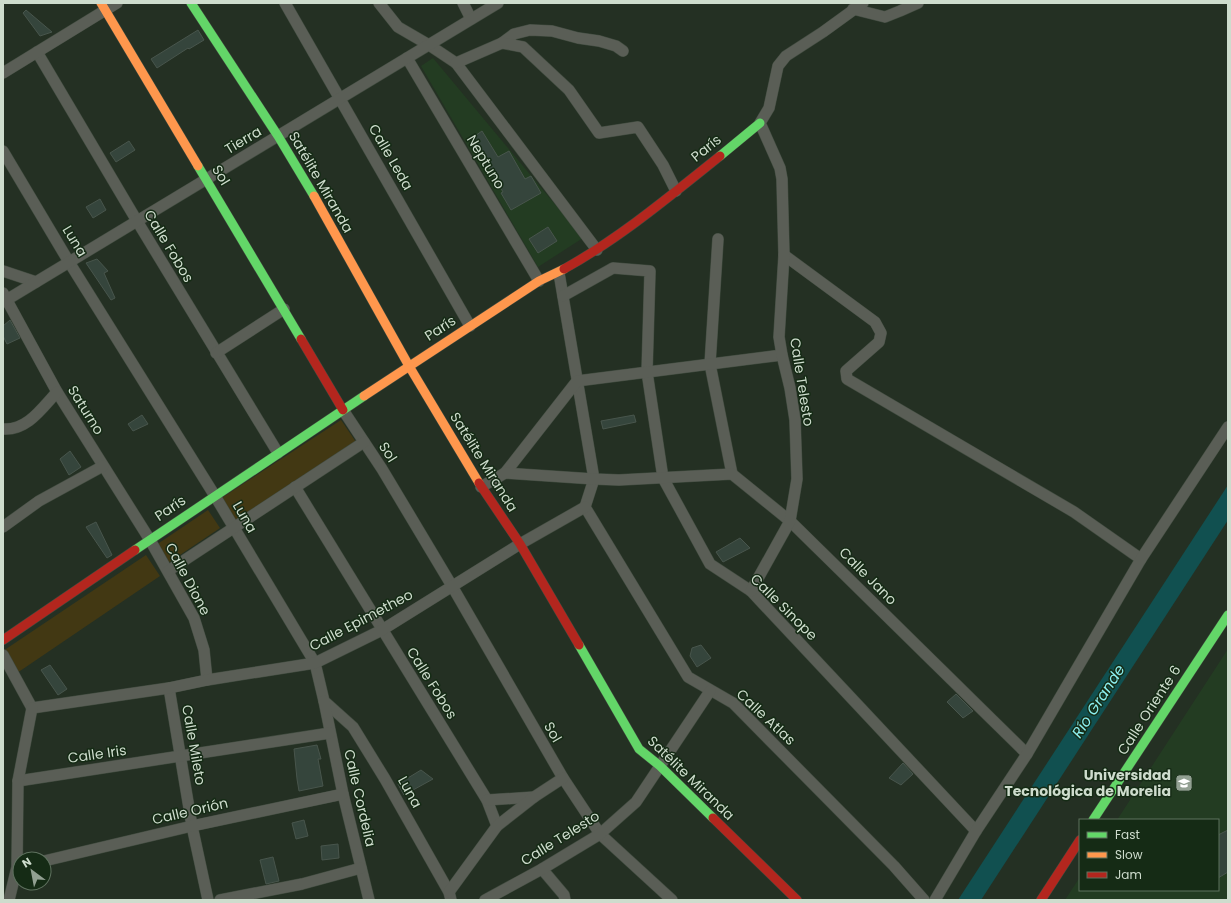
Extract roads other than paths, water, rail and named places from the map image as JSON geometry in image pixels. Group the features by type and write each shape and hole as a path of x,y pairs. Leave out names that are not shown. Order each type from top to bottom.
{"street":[{"path":"3,73 37,52 103,7 117,3"},
{"name":"Satélite Miranda","path":"191,3 309,186 409,366 481,488 520,544 639,750 660,766 797,900"},
{"name":"Calle Leda","path":"285,3 470,326"},
{"path":"379,3 398,27 456,63 597,250"},
{"path":"463,3 472,19"},
{"name":"Tierra","path":"4,298 36,282 498,3"},
{"name":"París","path":"3,640 409,366 539,281 559,273 597,250 676,191 760,123 769,108 778,66 786,56 823,32 854,6 863,3"},
{"path":"854,6 871,14 885,16 918,3"},
{"name":"Sol","path":"103,7 343,410 452,586 563,778 600,834 672,900"},
{"path":"456,63 502,43 514,34 530,30 552,31 578,38 599,41 616,46 623,51"},
{"path":"502,43 524,47 569,90 599,133 638,127 663,165 676,191"},
{"name":"Calle Fobos","path":"37,52 216,353 278,453"},
{"name":"Neptuno","path":"407,58 539,281"},
{"name":"Calle Telesto","path":"750,591 790,521 797,479 795,420 779,337 784,255 782,179 780,168 760,123"},
{"name":"Luna","path":"3,151 69,262 215,496 315,664 324,701 352,727 385,778 450,896"},
{"path":"505,473 594,479 663,478 732,474 710,364 718,239"},
{"path":"784,255 876,322 881,333 879,342 846,371 847,379 1074,512 1141,558"},
{"name":"Calle Sinope","path":"563,296 613,268 650,271 647,372 663,478 710,564 750,591 976,831"},
{"path":"3,270 36,282"},
{"path":"559,273 576,381 594,479 585,507"},
{"name":"Saturno","path":"4,298 57,392 150,540"},
{"path":"216,353 284,309"},
{"path":"481,488 505,473 576,381 782,355"},
{"path":"3,429 12,430 27,423 57,392"},
{"path":"934,900 976,831 1027,754 1141,558 1228,427"},
{"path":"168,571 364,442"},
{"path":"3,527 39,501 103,466"},
{"name":"Calle Jano","path":"732,474 790,521 1027,754"},
{"name":"Calle Fobos","path":"295,487 487,800 497,826"},
{"name":"Calle Epimetheo","path":"32,708 169,688 207,680 315,664 382,630 520,544 585,507"},
{"name":"Calle Atlas","path":"585,507 688,677 733,703 894,866 924,900"},
{"name":"Calle Dione","path":"150,540 194,618 204,650 207,680"},
{"name":"Calle Oriente 6","path":"1094,819 1228,615"},
{"path":"3,655 32,708 18,781 19,851"},
{"name":"Calle Mileto","path":"169,688 192,826 208,900"},
{"name":"Calle Telesto","path":"485,900 542,869 600,834 636,802 710,691"},
{"name":"Calle Cordelia","path":"324,701 343,794 369,900"},
{"name":"Calle Iris","path":"18,781 330,733"},
{"path":"450,896 497,826 534,797 563,778"},
{"name":"Calle Orión","path":"52,859 192,826 343,794"},
{"path":"487,800 534,797"},
{"path":"1041,900 1079,842"},
{"path":"220,900 302,884 361,868"},
{"path":"542,869 564,894 565,900"},
{"path":"9,900 12,890"}],"water":[{"name":"Río Grande","path":"1228,485 1228,520 981,900 958,900"}],"place":[{"name":"Universidad Tecnológica de Morelia","path":"1184,783"}]}
